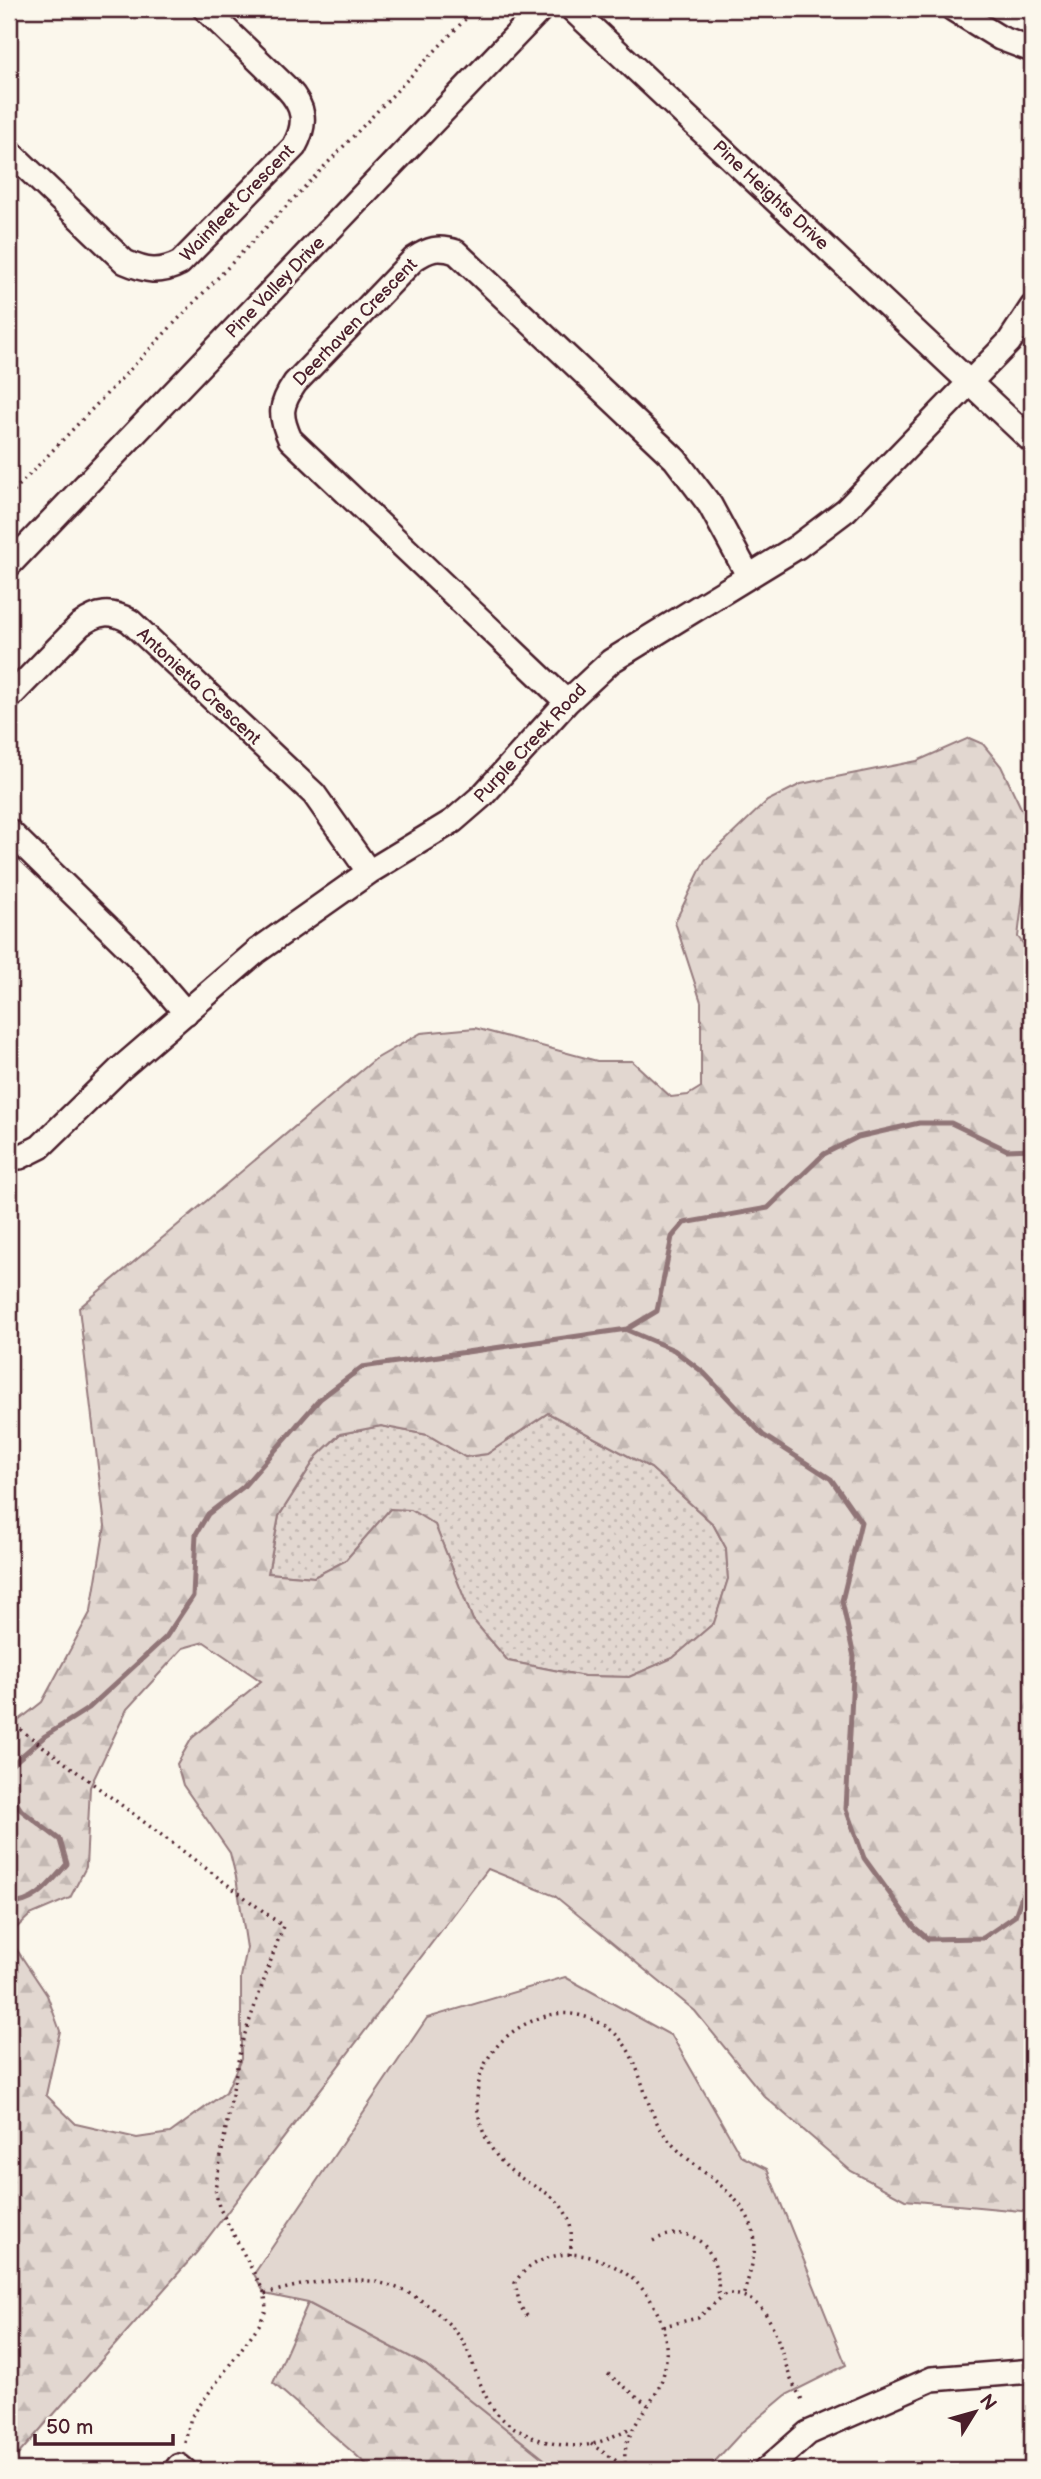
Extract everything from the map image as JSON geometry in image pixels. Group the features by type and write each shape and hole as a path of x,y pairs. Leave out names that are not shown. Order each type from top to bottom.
{"street":[{"name":"Wainfleet Crescent","path":"9,150 125,262 146,271 166,270 180,263 294,147 302,132 304,118 299,100 205,9"},
{"name":"Pine Valley Drive","path":"9,565 541,9"},
{"name":"Pine Heights Drive","path":"572,9 1032,442"},
{"path":"953,9 984,30 1032,50"},
{"name":"Deerhaven Crescent","path":"567,702 290,439 280,419 282,402 295,383 414,259 429,249 444,248 456,252 621,407 675,459 699,489 748,575"},
{"name":"Purple Creek Road","path":"9,1156 20,1157 40,1147 111,1078 257,951 369,872 437,833 469,808 567,702 626,650 797,547 846,510 1009,342 1032,307"},
{"name":"Antonietta Crescent","path":"9,698 80,625 92,616 116,613 130,621 314,794 369,872"},
{"path":"9,831 137,956 186,1013"},
{"path":"766,2470 808,2433 932,2379 1032,2371"}],"path":[{"path":"9,496 475,9"},
{"path":"9,1721 283,1926 241,2045 215,2189 219,2207 265,2294 265,2310 259,2325 191,2417 180,2469"},
{"path":"570,2255 571,2224 565,2210 549,2194 519,2178 504,2165 481,2128 477,2102 479,2081 486,2063 499,2043 515,2029 557,2013 580,2015 602,2024 618,2035 639,2071 660,2130 693,2166 734,2197 744,2211 753,2230 754,2250 743,2297"},
{"path":"653,2241 676,2233 702,2243 718,2265 718,2298"},
{"path":"527,2316 516,2294 519,2276 541,2261 570,2255 594,2258 629,2276 653,2302 663,2326 664,2375 649,2404 631,2428 626,2469 591,2444"},
{"path":"265,2294 311,2281 348,2278 374,2280 402,2290 426,2303 447,2322 463,2342 496,2412 513,2428 539,2439 566,2445 591,2444 631,2428"},
{"path":"663,2326 698,2319 718,2298 731,2294 743,2297 762,2308 769,2317 790,2377 804,2403"},
{"path":"608,2374 649,2404"}],"green space":[{"path":"969,738 983,744 1001,766 1031,829 1018,937 1032,955 1032,2212 905,2200 851,2171 764,2096 695,2011 555,1896 488,1869 197,2252 9,2465 9,1938 47,1995 60,2031 46,2095 76,2124 137,2138 170,2133 226,2092 241,2059 241,1977 247,1948 236,1877 230,1853 183,1785 177,1764 192,1738 261,1681 204,1642 183,1648 127,1709 90,1787 86,1867 70,1898 30,1915 9,1935 9,1728 42,1702 91,1611 105,1526 79,1308 374,1060 421,1033 475,1028 597,1061 632,1061 671,1097 688,1095 701,1087 701,1002 675,922 705,860 767,801 801,784 917,761","holes":["548,1413 651,1468 713,1524 726,1548 728,1579 714,1623 673,1658 629,1677 584,1676 508,1661 473,1620 435,1525 411,1510 390,1509 345,1561 314,1577 268,1573 279,1516 317,1456 340,1434 381,1426 428,1435 465,1457 487,1454"]},
{"path":"548,1413 651,1468 713,1524 726,1548 728,1579 714,1623 673,1658 629,1677 584,1676 508,1661 473,1620 435,1525 390,1509 345,1561 314,1577 268,1573 279,1516 317,1456 340,1434 381,1426 428,1435 465,1457 487,1454"},
{"path":"565,1977 672,2036 741,2156 767,2169 846,2365 786,2395 742,2432 707,2470 558,2470 426,2365 308,2303 265,2294 254,2274 427,2018"},
{"path":"308,2303 426,2365 558,2470 373,2470 273,2383"}],"waterway":[{"path":"9,1767 45,1736 89,1708 166,1637 193,1596 196,1534 208,1514 243,1487 320,1399 362,1367 627,1329 657,1311 672,1237 684,1223 768,1208 824,1154 858,1137 919,1123 951,1123 1007,1150 1032,1149"},
{"path":"627,1330 674,1350 704,1373 763,1435 831,1479 861,1522 842,1601 854,1657 846,1809 864,1858 914,1927 928,1939 983,1938 1015,1916 1032,1868"},
{"path":"9,1792 21,1810 60,1840 67,1864 35,1896 9,1904"}]}
